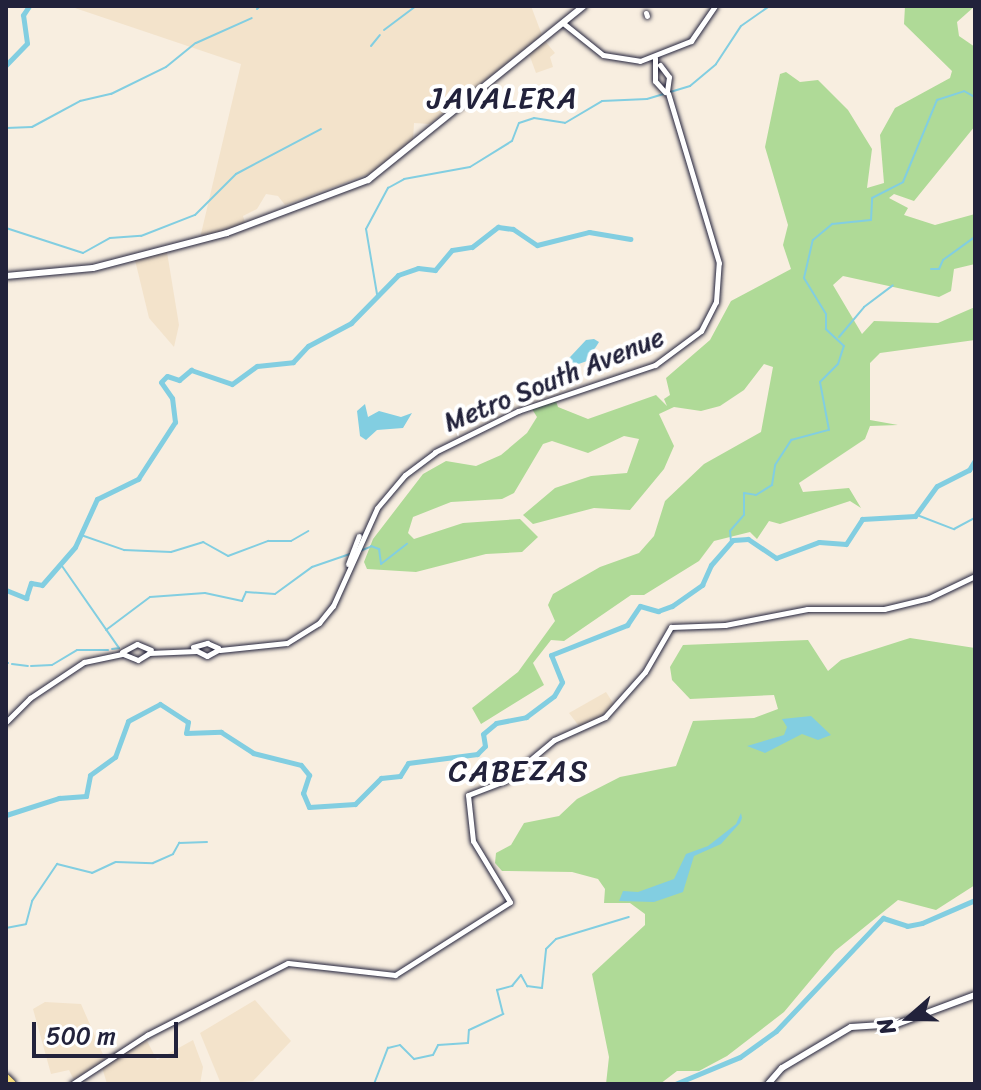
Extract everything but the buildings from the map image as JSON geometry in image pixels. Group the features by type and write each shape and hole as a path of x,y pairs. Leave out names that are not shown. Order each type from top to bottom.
{"main road":[{"path":"6,276 93,268 227,233 368,180 584,6"},
{"path":"768,1084 782,1068 851,1027 897,1024 975,995"},
{"path":"6,1078 12,1084"}],"street":[{"path":"565,22 604,53 656,57 691,41 713,6"},
{"name":"Metro South Avenue","path":"656,57 661,72 669,76 666,92"},
{"name":"Metro South Avenue","path":"217,649 278,645 304,635 327,614 354,553 387,495 435,452 518,411 655,365 701,331 716,302 719,263 666,92 655,80 661,72"},
{"path":"72,1084 147,1035 288,963 395,975 510,902 474,843 470,793 499,784 549,743 605,717 644,673 671,627 725,625 807,609 884,609 929,598 975,576"},
{"path":"6,720 78,662 131,652 138,644 145,652"},
{"path":"202,649 217,649"},
{"path":"131,652 138,660 145,652 217,649"}],"shaded area":[{"path":"69,6 531,6 542,35 430,124 414,123 413,139 371,173 285,205 278,196 266,194 257,209 243,216 245,223 200,238 241,64"},
{"path":"545,41 555,53 550,57 553,67 536,73 529,54"},
{"path":"167,252 179,325 174,347 149,318 135,260"},
{"path":"606,692 615,706 582,730 569,713"},
{"path":"255,1000 291,1041 253,1081 221,1084 200,1033"},
{"path":"45,1002 81,1004 105,1059 74,1080 69,1070 51,1074 33,1009"},
{"path":"193,1040 203,1067 200,1084 107,1084 102,1067 138,1044 147,1041 157,1060"}],"green space":[{"path":"905,6 975,6 957,22 959,36 975,47 975,126 914,201 894,194 889,198 908,208 904,215 935,225 975,214 975,264 954,269 951,291 939,297 843,276 833,285 862,334 874,321 938,323 975,307 975,340 880,353 870,363 870,420 898,425 870,426 865,439 799,483 803,492 849,488 861,508 850,501 780,524 769,521 757,539 750,532 714,541 699,561 644,595 631,595 564,641 551,640 533,663 544,685 481,724 472,708 518,672 555,621 548,605 553,594 600,567 639,553 654,536 665,501 704,464 761,432 773,367 764,364 744,390 720,406 701,411 674,407 659,414 674,446 664,469 630,510 594,508 533,524 523,515 555,488 591,476 627,473 639,439 624,436 588,453 552,441 543,444 514,493 502,499 451,502 413,517 408,533 414,539 463,523 520,519 538,537 522,552 486,554 416,572 367,569 364,562 373,539 423,474 446,461 476,466 501,455 527,433 537,417 532,409 556,401 558,407 588,419 656,395 667,406 664,399 670,395 666,378 710,340 731,301 791,269 783,245 788,225 765,147 780,74 786,72 800,82 818,80 848,110 872,149 867,188 884,183 880,135 895,108 950,78 952,71 904,24"},
{"path":"910,638 975,648 975,885 936,910 898,900 835,951 784,1012 727,1056 699,1071 677,1071 660,1084 606,1084 609,1057 592,974 645,925 645,914 630,903 604,903 605,889 598,879 572,872 502,871 495,863 496,853 511,845 524,823 559,816 577,799 620,777 676,766 693,721 754,718 778,709 774,695 690,699 672,680 670,667 683,645 808,640 828,671 841,660"}],"water":[{"path":"586,340 599,342 587,361 556,372"},
{"path":"365,404 368,417 379,411 401,417 412,413 403,428 377,430 366,440 360,436 357,411"},
{"path":"811,716 831,735 818,740 802,734 765,753 747,746 784,735 787,727 782,719"},
{"path":"741,813 740,823 721,844 694,856 683,892 654,902 619,901 623,891 638,892 674,879 686,854 708,846 736,824"}],"waterway":[{"path":"6,65 27,43 23,15 29,6"},
{"path":"257,9 260,6"},
{"path":"384,30 416,6"},
{"path":"377,294 366,229 388,188 404,179 470,167 512,141 519,123 534,118 565,123 602,101 647,99 690,86 716,64 741,26 770,6"},
{"path":"6,128 32,127 80,101 111,94 166,67 196,43 252,18"},
{"path":"371,46 380,35"},
{"path":"731,542 730,531 744,515 744,493 756,495 772,485 775,465 791,440 829,430 820,382 838,364 844,346 826,329 826,314 804,278 813,240 832,224 871,220 872,198 903,182 937,100 964,91 975,97"},
{"path":"6,228 83,253 110,238 141,236 195,215 236,174 321,129"},
{"path":"6,590 26,598 31,583 42,585 75,547 97,499 138,479 175,422 172,398 161,382 167,376 179,380 191,370 232,384 257,366 293,362 308,346 351,323 398,275 418,268 435,270 452,250 472,247 498,227 513,229 537,245 589,232 630,239"},
{"path":"931,269 939,269 943,260 975,237"},
{"path":"839,337 864,307 893,285"},
{"path":"6,815 59,798 86,796 90,775 115,757 128,721 160,704 188,722 186,733 221,732 253,753 301,765 309,775 303,793 309,807 355,804 381,778 400,776 408,763 477,754 485,746 483,734 496,723 526,717 554,696 562,682 551,655 627,625 640,606 658,611 672,606 702,585 711,565 733,540 748,539 776,558 819,542 846,544 862,519 915,516 937,486 969,470 975,460"},
{"path":"917,515 954,529 975,518"},
{"path":"81,535 124,550 171,552 203,542 228,556 268,541 291,541 308,531"},
{"path":"371,546 379,549 381,564 407,544"},
{"path":"360,551 370,547"},
{"path":"106,630 150,597 205,593 242,601 246,592 275,594 312,567 350,554"},
{"path":"62,566 119,648 112,649"},
{"path":"31,666 52,665 77,650 108,650"},
{"path":"12,664 28,666"},
{"path":"6,928 26,924 32,901 57,864 92,873 116,862 153,863 173,854 179,843 207,842"},
{"path":"675,1084 740,1057 776,1031 883,918 907,926 922,923 975,900"},
{"path":"374,1084 388,1048 400,1045 414,1059 433,1055 438,1045 468,1043 469,1030 503,1014 497,990 512,986 521,975 527,986 542,988 546,949 556,939 629,917"}],"district":[{"name":"JAVALERA","path":"503,98"},
{"name":"CABEZAS","path":"519,771"}]}
